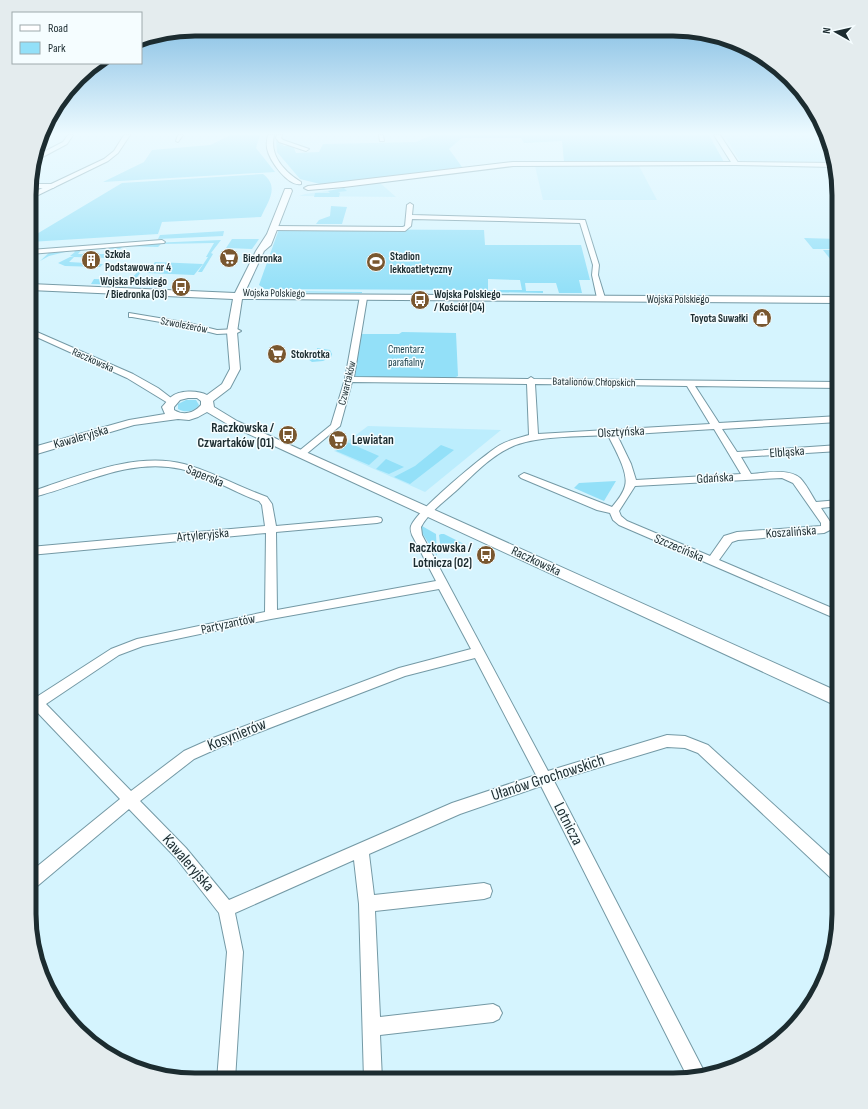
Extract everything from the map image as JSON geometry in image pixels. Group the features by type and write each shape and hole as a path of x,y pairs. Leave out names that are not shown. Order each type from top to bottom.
{"street":[{"path":"36,194 51,187"},
{"path":"286,187 288,191"},
{"path":"195,415 204,401 226,386 232,378 235,369 234,332 243,294 260,251 272,232 288,191 294,187"},
{"path":"288,191 320,187"},
{"path":"272,232 405,229 408,226 410,205"},
{"path":"409,217 583,221 596,265 595,275 601,298"},
{"path":"36,252 162,242"},
{"path":"36,256 42,251"},
{"name":"Wojska Polskiego","path":"36,286 363,298 832,300"},
{"name":"Wojska Polskiego","path":"243,294 482,296 517,298"},
{"name":"Czwartaków","path":"302,454 335,426 349,379 363,298"},
{"name":"Szwoleżerów","path":"132,316 189,325 217,332 234,332"},
{"name":"Raczkowska","path":"36,334 155,390 182,396"},
{"name":"Batalionów Chłopskich","path":"349,379 531,380 690,384 832,385"},
{"path":"531,380 534,437"},
{"path":"690,384 748,477"},
{"name":"Raczkowska","path":"155,390 169,404"},
{"path":"182,396 204,401"},
{"name":"Kawaleryjska","path":"133,422 182,396"},
{"name":"Raczkowska","path":"204,401 210,409 233,423 832,697"},
{"path":"169,404 169,412 177,416"},
{"name":"Raczkowska","path":"177,416 195,415 233,423"},
{"name":"Kawaleryjska","path":"36,450 133,422 177,416"},
{"name":"Olsztyńska","path":"428,511 498,450 513,443 534,437 832,419"},
{"path":"524,476 601,508 614,511 627,492 631,483 629,471 612,433"},
{"name":"Elbląska","path":"734,455 832,448"},
{"name":"Saperska","path":"36,494 127,466 164,464 180,466 196,471 263,499 267,504 271,529 271,615"},
{"name":"Gdańska","path":"631,483 782,475 791,477 797,481"},
{"name":"Koszalińska","path":"712,562 728,539 737,536 820,531 826,528 826,524 797,481"},
{"path":"814,505 832,504"},
{"name":"Lotnicza","path":"428,511 420,518 416,526 416,530 545,778 695,1072"},
{"name":"Szczecińska","path":"614,511 617,518 623,524 832,613"},
{"name":"Artyleryjska","path":"36,550 377,520"},
{"name":"Partyzantów","path":"36,700 115,652 141,642 271,615 443,584"},
{"name":"Kosynierów","path":"36,877 130,799 189,755 218,742 403,672 479,652"},
{"name":"Kawaleryjska","path":"36,706 130,799 181,853 226,909 235,952 226,1073"},
{"name":"Ułanów Grochowskich","path":"226,909 456,808 545,778 667,741 678,740 703,748 832,868"},
{"path":"361,851 367,904 373,1073"},
{"path":"367,904 484,891"},
{"path":"370,1027 493,1013"}],"shaded area":[{"path":"354,187 384,187 396,197 299,196"},
{"path":"540,187 650,187 657,200 543,200"},
{"path":"368,426 501,430 425,492 334,451"}],"green space":[{"path":"116,187 272,187 272,189 269,200 261,217 162,222 158,234 36,242 36,234"},
{"path":"344,188 347,191 338,192 340,193 339,197 314,197 315,193 330,193 328,191"},
{"path":"331,206 347,207 342,224 316,224 319,220 330,216"},
{"name":"Stadion lekkoatletyczny","path":"279,229 484,230 485,245 581,245 590,280 579,280 582,293 559,293 556,283 525,283 526,291 543,291 543,293 490,292 482,290 265,289 259,285","holes":["488,279 520,280 522,290 488,290"]},
{"path":"224,231 223,236 158,239 160,235"},
{"path":"804,238 832,239 832,249 813,249"},
{"path":"232,239 259,239 252,249 226,248"},
{"path":"221,240 211,253 213,254 202,272 198,272 208,257 206,257 214,243 161,244 158,247 123,246 120,249 95,248 151,243"},
{"path":"83,248 78,254 111,254 108,258 70,256 75,252 73,250 49,256 40,261 51,251"},
{"path":"823,250 832,250 832,261"},
{"path":"70,257 74,257 69,262 103,264 100,267 65,266 58,263"},
{"path":"155,262 203,264 194,275 147,273"},
{"path":"138,272 140,273 133,283 129,285 91,284 94,279 129,280"},
{"path":"265,292 362,292 362,293"},
{"name":"Cmentarz parafialny","path":"402,332 456,333 458,376 454,378 357,377 354,375 361,334 399,334"},
{"path":"317,348 330,350 332,354 331,357 323,361 312,362 308,359 308,354 297,355 297,353 317,352"},
{"path":"186,400 196,400 199,405 195,409 189,411 178,409 178,404"},
{"path":"347,442 379,456 369,465 336,451"},
{"path":"441,445 454,450 410,484 394,477 415,466"},
{"path":"386,459 404,467 389,474 376,469"},
{"path":"616,481 604,501 574,488 579,483"},
{"path":"422,526 436,534 437,556 422,533"},
{"path":"444,534 466,545 441,551 439,535"}],"place":[{"name":"Biedronka","path":"229,258"},
{"name":"Szkoła Podstawowa nr 4","path":"91,260"},
{"name":"Stadion lekkoatletyczny","path":"376,262"},
{"name":"Wojska Polskiego / Biedronka (03)","path":"181,287"},
{"name":"Wojska Polskiego / Kościół (04)","path":"420,300"},
{"name":"Toyota Suwałki","path":"762,318"},
{"name":"Stokrotka","path":"277,354"},
{"name":"Raczkowska / Czwartaków (01)","path":"288,435"},
{"name":"Lewiatan","path":"338,440"},
{"name":"Raczkowska / Lotnicza (02)","path":"486,555"}]}
